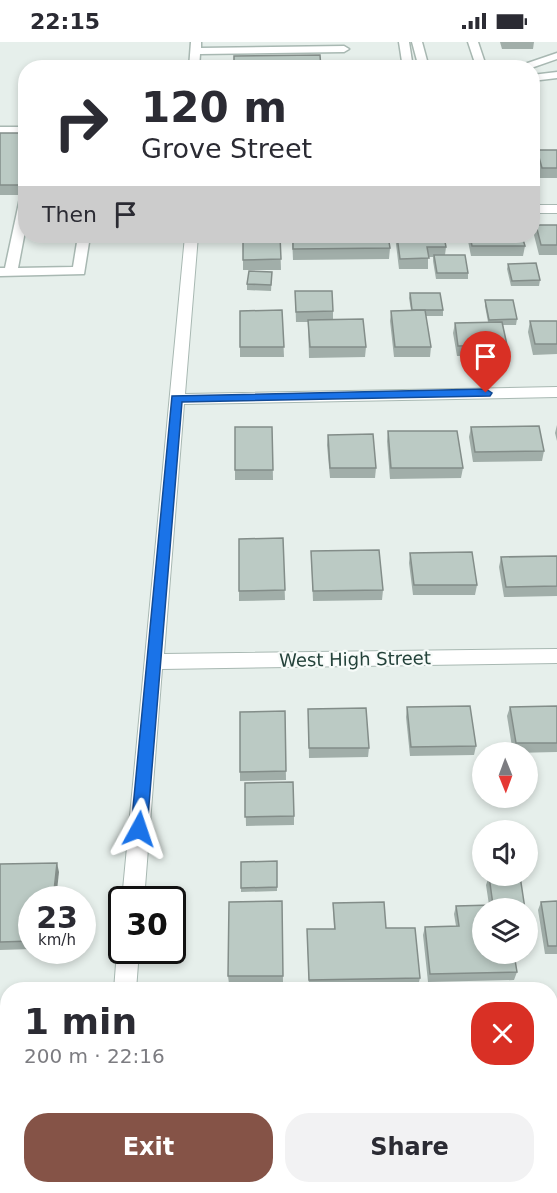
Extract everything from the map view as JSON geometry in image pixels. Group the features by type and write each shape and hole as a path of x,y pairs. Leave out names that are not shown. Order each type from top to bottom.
{"street":[{"path":"540,209 557,209"},
{"path":"134,886 190,243"},
{"path":"177,399 557,392"},
{"name":"West High Street","path":"153,662 557,656"},
{"path":"126,982 127,964"}],"lane":[{"path":"404,42 407,60"},
{"path":"417,42 422,60"},
{"path":"473,42 479,60"},
{"path":"196,46 344,49"},
{"path":"540,61 557,56"},
{"path":"540,77 557,75"},
{"path":"0,130 18,130"},
{"path":"18,225 6,272 79,270 83,243"}],"building":[{"path":"320,55 320,60 234,60 234,56"},
{"path":"0,133 18,133 18,185 0,185"},
{"path":"540,150 557,150 557,168 542,168"},
{"path":"540,225 557,225 557,245 541,245"},
{"path":"243,243 280,243 281,259 243,260"},
{"path":"293,243 389,243 390,248 293,249"},
{"path":"398,243 445,243 446,247 427,247 429,258 400,259"},
{"path":"471,243 524,243 525,246 472,246"},
{"path":"434,255 465,255 468,273 437,273"},
{"path":"536,263 540,280 512,281 508,264"},
{"path":"249,271 272,272 271,285 247,284"},
{"path":"295,291 332,291 333,311 296,312"},
{"path":"410,293 440,293 443,310 412,310"},
{"path":"485,300 513,300 517,319 489,320"},
{"path":"282,310 284,347 240,347 240,311"},
{"path":"425,310 431,347 395,347 391,311"},
{"path":"363,319 366,347 310,347 308,320"},
{"path":"530,321 557,321 557,344 535,344"},
{"path":"502,322 507,345 458,346 455,323"},
{"path":"539,426 544,451 475,452 471,427"},
{"path":"235,427 272,427 273,470 235,470"},
{"path":"388,431 457,431 463,468 391,468"},
{"path":"373,434 376,468 330,468 328,435"},
{"path":"283,538 285,590 239,591 239,539"},
{"path":"379,550 383,590 313,591 311,551"},
{"path":"472,552 477,585 414,585 410,553"},
{"path":"557,556 557,586 506,587 501,557"},
{"path":"470,706 475,742 472,742 472,746 411,747 407,707"},
{"path":"557,706 557,743 516,742 510,707"},
{"path":"366,708 369,748 309,748 308,709"},
{"path":"285,711 286,771 240,772 240,712"},
{"path":"293,782 294,816 245,817 245,783"},
{"path":"277,861 277,887 241,888 241,862"},
{"path":"57,863 55,886 18,886 18,941 0,942 0,864"},
{"path":"490,886 522,886 523,898 492,898"},
{"path":"282,901 283,976 228,976 229,902"},
{"path":"557,901 557,946 548,946 541,902"},
{"path":"384,902 386,928 415,928 420,978 309,980 307,929 335,929 333,903"},
{"path":"456,906 472,906 472,964 516,964 517,972 430,974 425,927 459,926"}],"route":[{"path":"139,829 177,399 486,393"}]}
